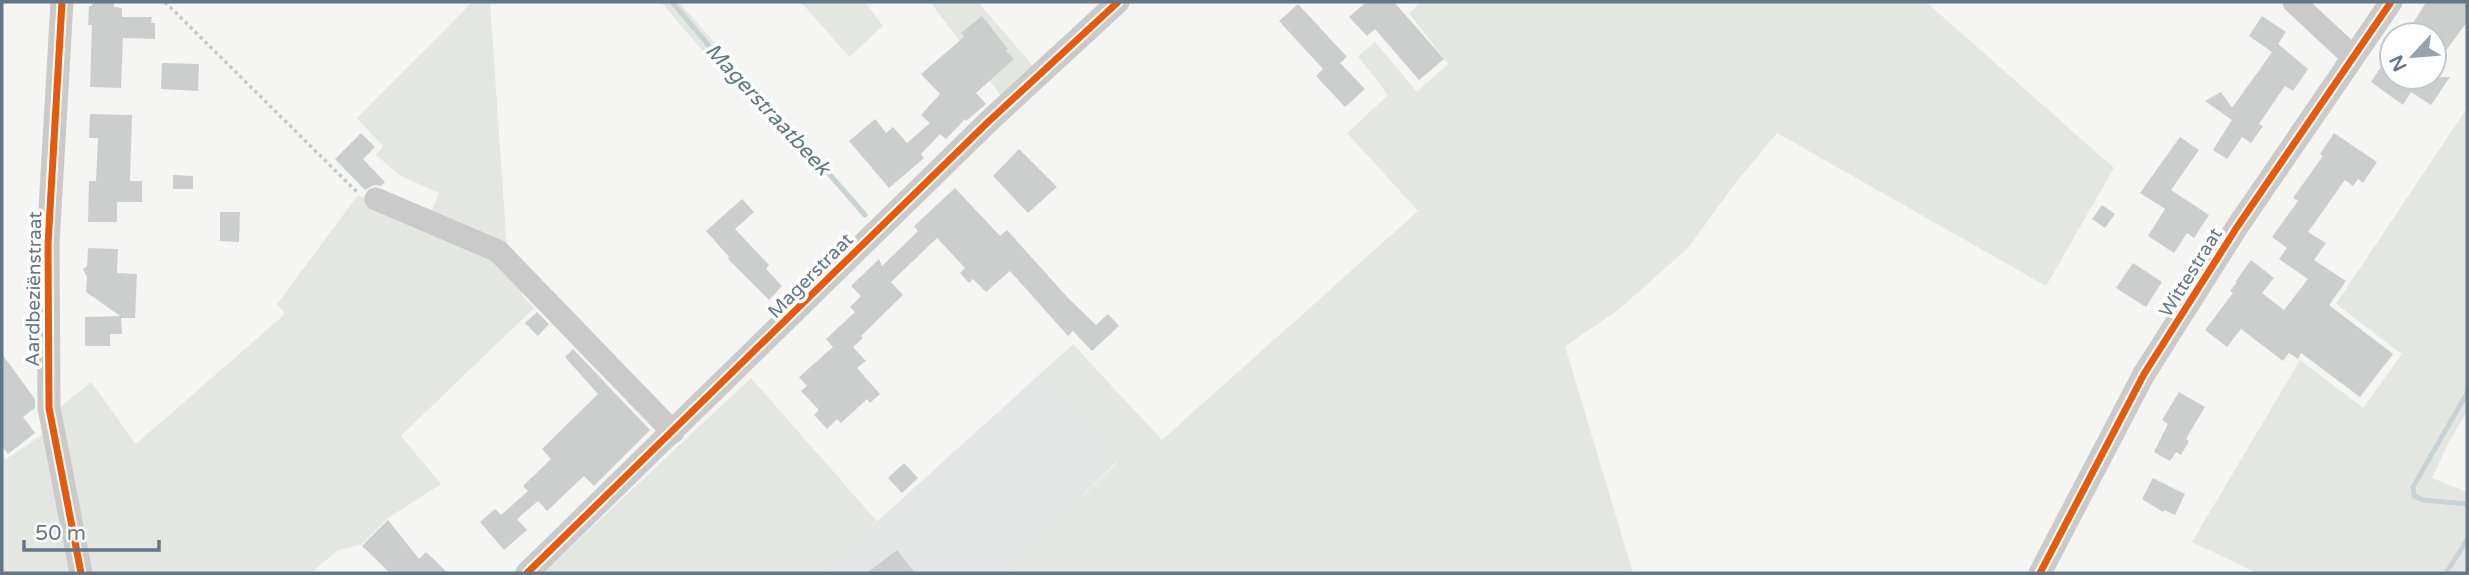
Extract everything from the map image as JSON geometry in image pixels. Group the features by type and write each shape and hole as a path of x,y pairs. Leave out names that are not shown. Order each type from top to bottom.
{"street":[{"name":"Aardbeziënstraat","path":"62,2 48,243 49,408 81,573"},
{"name":"Magerstraat","path":"527,573 988,122 1118,2"},
{"path":"2294,2 2353,56"},
{"name":"Wittestraat","path":"2040,573 2144,374 2237,227 2391,2"},
{"path":"376,199 498,251 673,432"}],"path":[{"path":"165,2 359,194 376,199"}],"shaded area":[{"path":"472,2 490,2 507,250 430,216 439,193 401,176 376,155 383,146 357,118"},
{"path":"661,2 679,2 755,89 789,123 781,134 726,78"},
{"path":"801,2 865,2 883,26 849,57"},
{"path":"930,2 978,2 1033,66 1001,96"},
{"path":"1421,2 1926,2 2114,168 2046,286 1777,133 1733,186 1689,247 1617,311 1565,346 1633,573 1004,573 1118,462 1039,375 1073,344 1162,440 1418,211 1347,133 1388,95 1358,56 1375,42 1417,92 1448,64 1409,13"},
{"path":"2467,108 2467,411 2432,478 2467,492 2465,573 2257,573 2192,542 2300,360 2363,408 2402,354 2336,304"},
{"path":"358,195 487,250 526,287 521,294 534,308 401,436 441,484 388,518 361,545 338,550 311,573 87,573 54,412 91,382 136,444 285,314 277,304"},
{"path":"1039,375 1118,461 1004,573 820,573"},
{"path":"751,378 877,521 820,573 543,573"},
{"path":"48,431 75,573 2,573 2,454 6,459"}],"building":[{"path":"92,2 114,2 114,7 122,8 122,17 152,17 151,23 155,23 155,39 123,38 121,88 90,87 92,25 88,25 89,6 92,6"},
{"path":"1366,2 1394,2 1444,59 1419,80 1375,29 1367,36 1349,17"},
{"path":"2426,2 2467,2 2467,22 2448,48 2448,21 2414,21"},
{"path":"1298,4 1347,57 1340,63 1365,89 1345,107 1316,76 1323,69 1279,21"},
{"path":"982,16 1014,59 976,93 986,104 966,121 965,119 946,139 940,134 921,154 924,158 889,188 849,141 875,119 886,133 893,127 907,143 930,123 921,115 940,94 921,74 964,37 961,33"},
{"path":"2262,16 2286,32 2278,44 2308,69 2293,91 2285,86 2259,124 2263,126 2251,143 2242,137 2227,159 2213,150 2232,120 2205,101 2221,92 2232,108 2272,52 2249,36"},
{"path":"162,63 199,64 198,91 161,89"},
{"path":"2378,71 2378,87 2371,82"},
{"path":"2384,91 2440,91 2431,105 2411,92 2403,105"},
{"path":"90,114 132,115 130,181 142,181 142,202 117,202 117,222 88,222 89,181 96,181 98,138 89,138"},
{"path":"361,133 375,147 363,159 385,182 381,186 374,185 365,190 335,159"},
{"path":"2334,133 2377,162 2363,183 2358,179 2353,186 2345,180 2308,232 2326,243 2314,260 2346,281 2329,305 2393,354 2360,397 2301,353 2298,359 2289,353 2283,361 2241,329 2227,347 2205,330 2233,293 2230,291 2251,260 2274,278 2262,293 2284,310 2308,279 2279,259 2287,248 2272,237 2298,201 2293,198 2323,156 2320,154"},
{"path":"2180,137 2199,150 2171,190 2209,215 2194,238 2187,233 2174,253 2148,236 2165,209 2140,193"},
{"path":"1019,149 1057,187 1028,213 993,176"},
{"path":"173,175 193,176 193,189 173,189"},
{"path":"955,188 1000,236 1007,230 1096,325 1108,314 1119,326 1092,351 1073,331 1068,336 1010,271 986,292 973,279 969,283 960,273 965,268 937,238 891,282 903,295 853,347 866,361 857,368 880,394 870,403 867,399 841,423 837,419 827,429 814,415 819,410 801,391 807,386 799,377 833,347 826,339 855,312 850,307 861,296 851,286 879,259 882,266 918,231 914,226"},
{"path":"742,199 754,212 735,229 769,265 766,269 782,286 769,300 728,259 706,231"},
{"path":"2102,205 2115,214 2105,228 2092,219"},
{"path":"220,212 240,212 239,242 220,241"},
{"path":"88,248 118,249 117,273 137,274 135,318 121,318 122,334 110,334 110,346 85,346 85,317 120,316 86,292 87,277 83,269 87,266"},
{"path":"2133,263 2162,282 2146,307 2116,288"},
{"path":"537,312 549,324 538,336 525,323"},
{"path":"573,349 650,430 594,486 584,476 547,511 538,501 517,519 527,530 504,550 480,522 495,509 501,515 528,491 523,486 551,459 542,449 598,394 565,357"},
{"path":"2,354 35,399 35,408 23,417 35,433 8,454 2,446"},
{"path":"2179,392 2205,407 2186,439 2189,441 2181,455 2176,452 2170,461 2154,452 2168,424 2162,420"},
{"path":"904,463 918,478 902,493 888,478"},
{"path":"2153,478 2185,494 2175,515 2164,510 2163,512 2142,499"},
{"path":"388,520 419,559 426,552 448,573 390,573 362,546"},
{"path":"897,550 915,573 867,573"}],"waterway":[{"name":"Magerstraatbeek","path":"672,2 749,93 809,151 865,215"},
{"path":"2467,393 2413,487 2414,496 2423,500 2467,504"},
{"path":"2446,573 2467,540"}],"cycle path":[{"path":"62,2 48,244 49,408 81,573"},
{"path":"527,573 988,122 1118,2"},
{"path":"2040,573 2144,374 2237,227 2391,2"}]}
